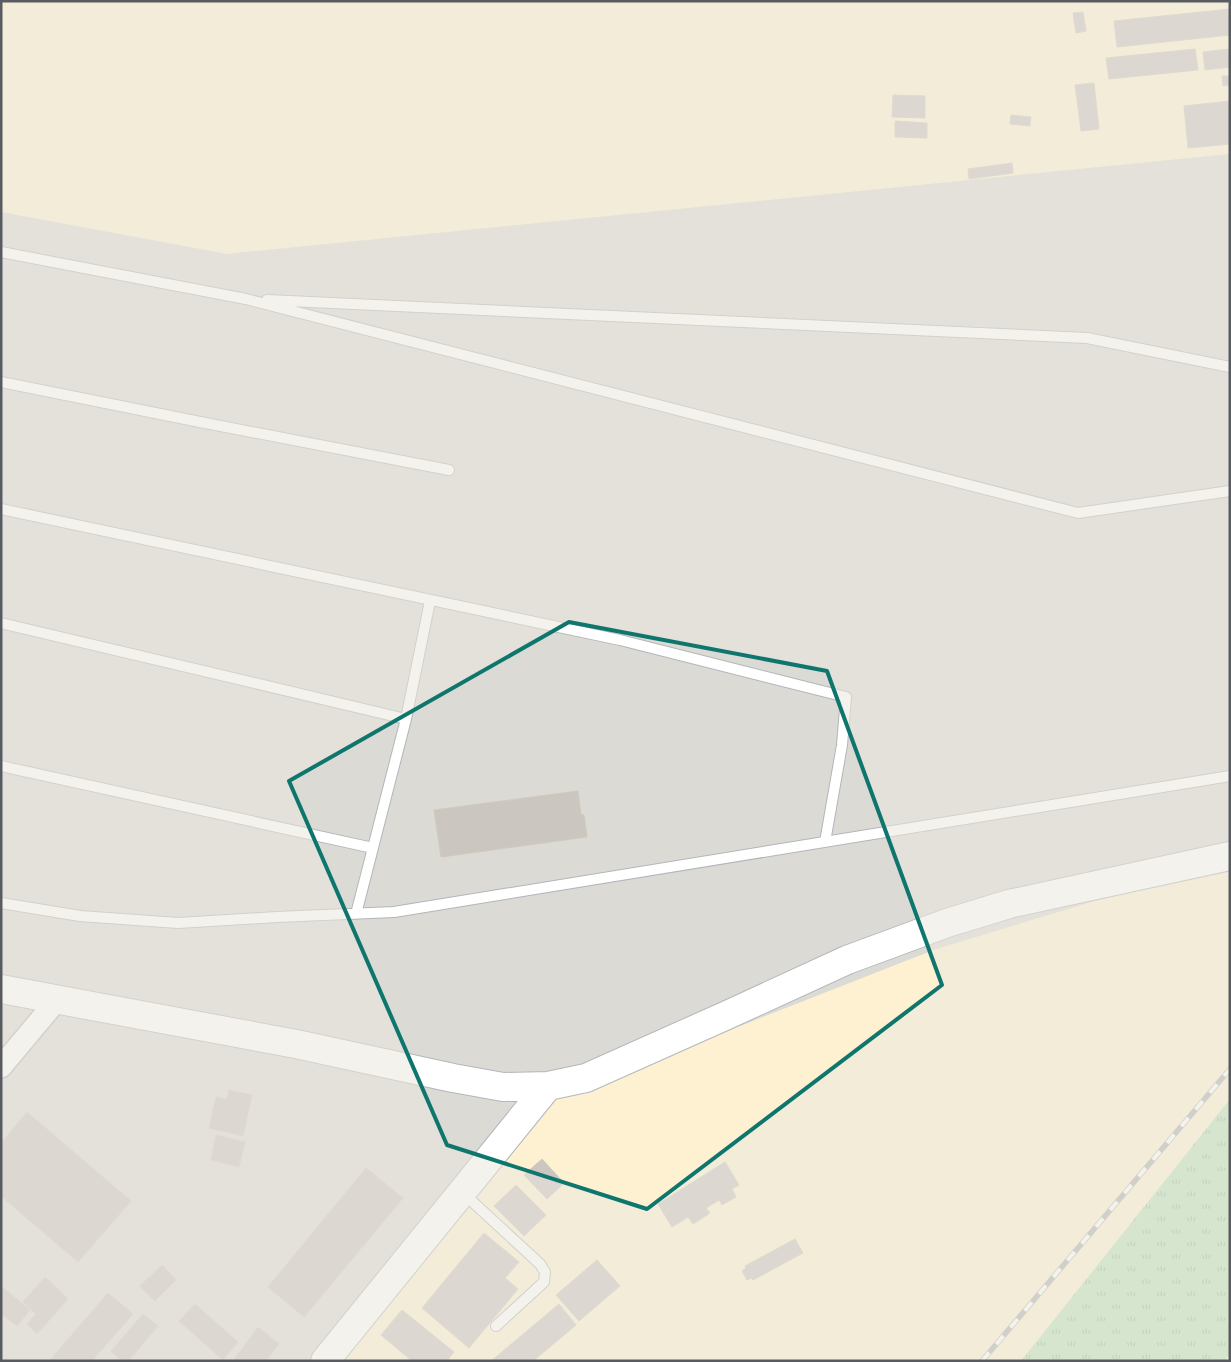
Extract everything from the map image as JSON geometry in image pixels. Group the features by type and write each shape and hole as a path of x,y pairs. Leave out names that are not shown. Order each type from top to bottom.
{"main road":[{"path":"1,990 296,1044 503,1087 548,1086 586,1078 847,960 947,923 1009,904 1230,856"},
{"path":"326,1361 548,1086"}],"street":[{"path":"1,1067 57,1000"}],"lane":[{"path":"1,252 246,299 1078,513 1230,491"},
{"path":"246,299 1086,338 1230,367"},
{"path":"1,382 449,470"},
{"path":"1,509 620,640 846,697 842,745 825,842"},
{"path":"356,914 406,719 430,601"},
{"path":"1,622 406,719"},
{"path":"1,766 373,848"},
{"path":"1,903 80,916 178,923 394,912 1230,776"},
{"path":"462,1192 540,1264 545,1272 544,1282 496,1326"}],"highlighted area":[{"path":"569,622 827,671 942,985 647,1209 447,1145 289,781"}],"shaded area":[{"path":"1,1 1230,1 1230,154 227,254 1,212"},
{"path":"1230,154 1230,869 1098,900 936,949 557,1096 341,1361 1,1361 1,212 227,254"},
{"path":"1230,869 1230,1361 341,1361 557,1096 936,949 1098,900"}],"green space":[{"path":"1230,1099 1230,1354 1224,1361 1021,1361"}],"building":[{"path":"1230,9 1230,35 1117,47 1114,21"},
{"path":"1083,12 1086,31 1076,33 1073,13"},
{"path":"1195,49 1198,70 1109,79 1106,58"},
{"path":"1230,49 1230,67 1205,70 1203,52"},
{"path":"1222,76 1230,76 1230,85 1223,86"},
{"path":"1094,83 1099,129 1081,131 1075,85"},
{"path":"893,95 925,96 925,118 892,117"},
{"path":"1230,101 1230,144 1188,148 1184,106"},
{"path":"1011,115 1031,117 1030,126 1010,124"},
{"path":"895,121 927,123 927,138 895,137"},
{"path":"1012,163 1013,173 969,179 968,169"},
{"path":"578,791 581,815 584,815 587,837 441,857 434,810"},
{"path":"229,1090 252,1095 243,1136 209,1128 216,1097 227,1099"},
{"path":"27,1112 131,1201 78,1262 1,1196 1,1143"},
{"path":"216,1135 245,1142 239,1167 211,1160"},
{"path":"542,1159 564,1183 547,1199 524,1175"},
{"path":"725,1162 739,1185 732,1189 736,1197 722,1205 719,1200 706,1208 710,1213 693,1224 688,1217 672,1227 658,1204"},
{"path":"366,1168 403,1198 304,1317 268,1287"},
{"path":"516,1185 546,1215 524,1236 494,1206"},
{"path":"484,1233 519,1262 505,1278 518,1289 469,1348 422,1308"},
{"path":"795,1239 803,1253 753,1280 752,1278 747,1280 742,1271 746,1268 745,1266"},
{"path":"597,1260 620,1286 579,1321 556,1295"},
{"path":"162,1265 176,1280 155,1301 140,1286"},
{"path":"45,1277 68,1299 37,1334 27,1324 36,1314 23,1302"},
{"path":"1,1286 30,1310 17,1326 1,1314"},
{"path":"108,1293 133,1314 92,1361 49,1361"},
{"path":"195,1304 238,1342 223,1360 179,1321"},
{"path":"559,1304 576,1325 533,1361 491,1361"},
{"path":"402,1310 454,1352 447,1361 412,1361 381,1335"},
{"path":"143,1314 158,1326 128,1361 122,1361 111,1351"},
{"path":"258,1327 279,1344 266,1361 233,1361"}],"railway":[{"path":"982,1361 1230,1069"}]}
